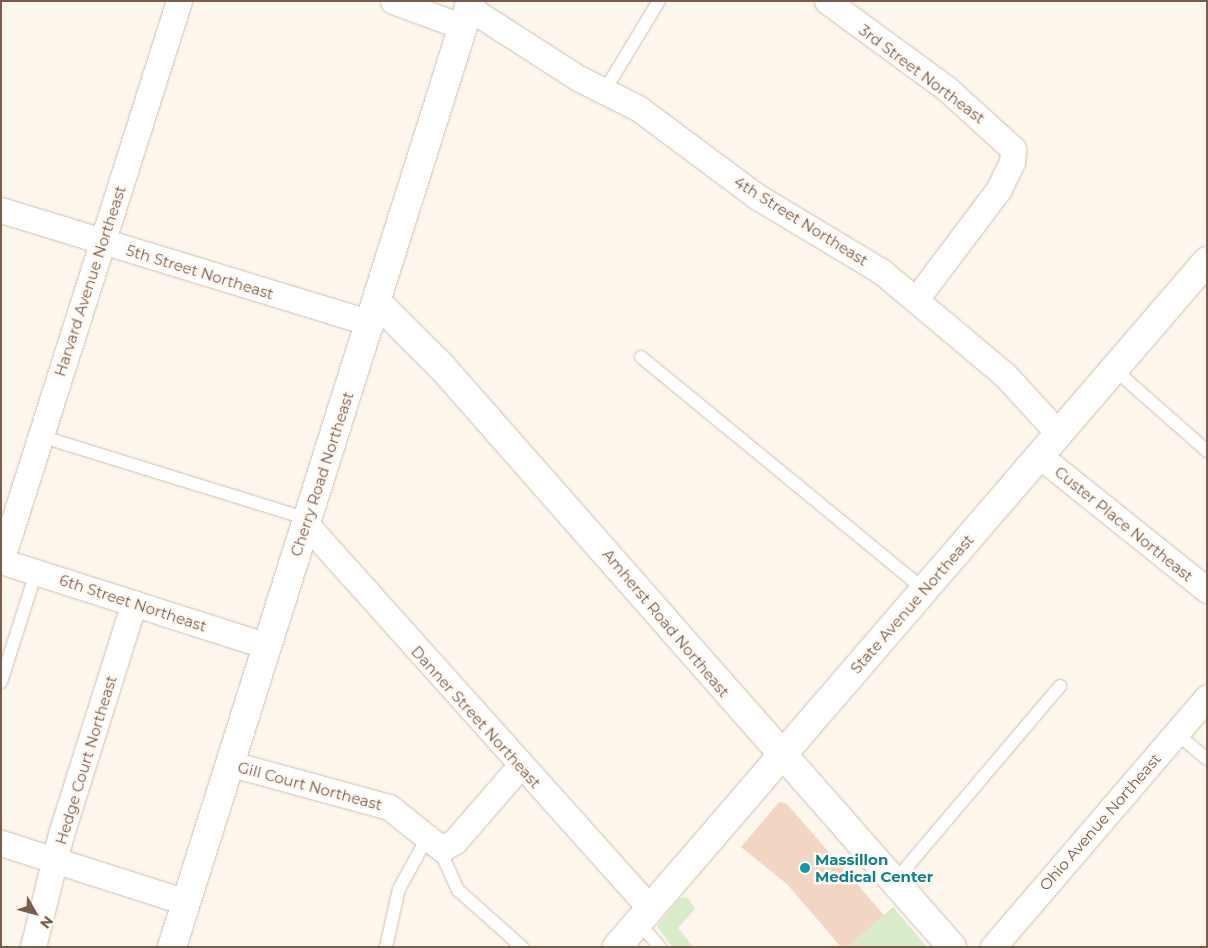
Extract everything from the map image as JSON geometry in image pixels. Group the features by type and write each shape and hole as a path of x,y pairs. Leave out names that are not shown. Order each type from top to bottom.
{"street":[{"name":"Harvard Avenue Northeast","path":"1,561 180,1"},
{"name":"4th Street Northeast","path":"393,1 468,12 638,108 756,196 846,248 916,300 1006,376 1059,434"},
{"name":"3rd Street Northeast","path":"827,1 946,88 1013,149 1012,162 999,189 916,300"},
{"name":"Cherry Road Northeast","path":"172,947 265,645 374,313 468,12"},
{"name":"5th Street Northeast","path":"1,210 102,242 374,313"},
{"name":"State Avenue Northeast","path":"617,947 780,756 1041,457 1207,261"},
{"name":"Amherst Road Northeast","path":"374,313 442,367 576,518 780,756 952,947"},
{"name":"Custer Place Northeast","path":"1041,457 1207,590"},
{"name":"Danner Street Northeast","path":"307,521 520,766 644,915"},
{"name":"6th Street Northeast","path":"1,561 265,645"},
{"name":"Hedge Court Northeast","path":"33,947 57,860 61,834 134,603"},
{"name":"Ohio Avenue Northeast","path":"993,947 1207,697"},
{"name":"Gill Court Northeast","path":"228,763 388,807 433,844"},
{"path":"433,844 455,841 520,766"},
{"path":"1,843 186,902"}],"lane":[{"path":"605,90 659,1"},
{"path":"641,357 925,590"},
{"path":"1114,369 1207,451"},
{"path":"40,436 307,521"},
{"path":"1,682 36,572"},
{"path":"894,882 1060,686"},
{"path":"1176,732 1207,759"},
{"path":"386,947 399,889 433,844 458,890 522,947"},
{"path":"644,915 660,947"}],"green space":[{"path":"687,897 695,909 678,928 693,947 672,947 657,926 680,898"},
{"path":"893,907 927,947 848,947"}],"building":[{"name":"Massillon Medical Center","path":"779,802 786,803 884,915 848,947 841,947 787,884 741,847"}],"place":[{"name":"Massillon Medical Center","path":"805,868"}]}
